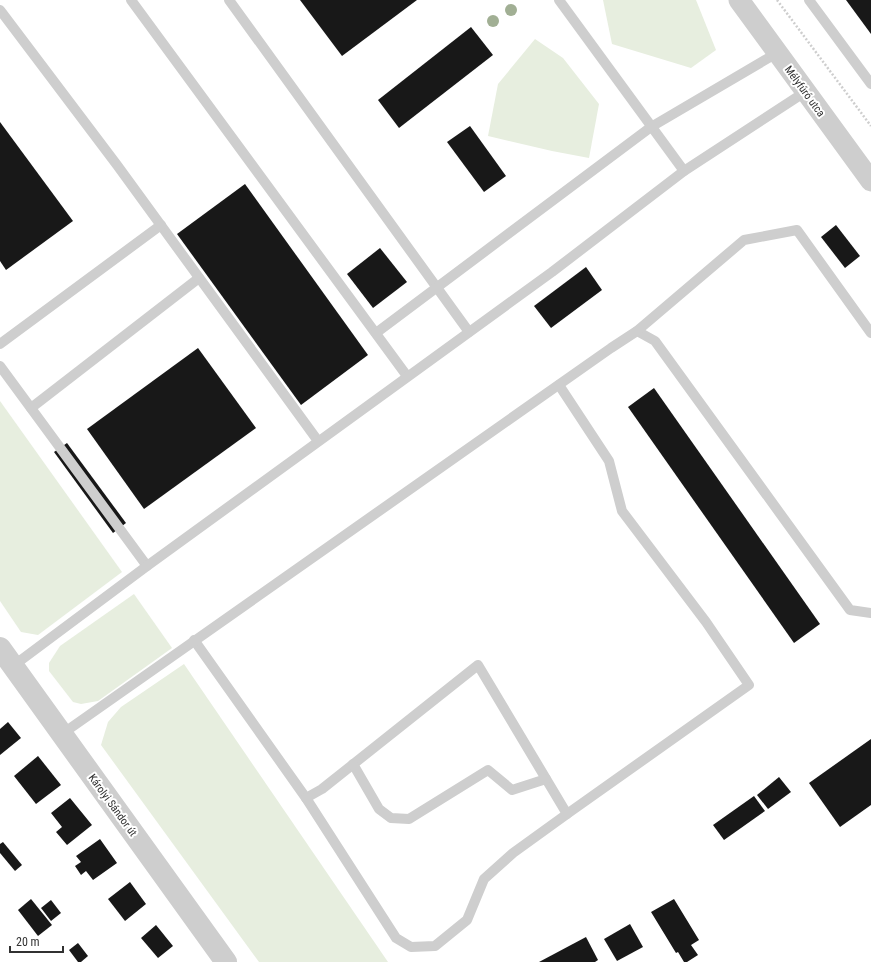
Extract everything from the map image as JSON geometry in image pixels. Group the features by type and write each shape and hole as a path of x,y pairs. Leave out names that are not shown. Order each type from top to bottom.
{"street":[{"name":"Mélyfúró utca","path":"738,0 871,181"},
{"name":"Károlyi Sándor út","path":"0,648 226,962"}],"lane":[{"path":"131,0 407,376"},
{"path":"229,0 469,332"},
{"path":"559,0 684,171"},
{"path":"808,0 871,84"},
{"path":"0,10 161,225 318,441"},
{"path":"376,333 651,127 777,53"},
{"path":"13,666 146,566 552,272 684,171 805,92"},
{"path":"0,344 161,225"},
{"path":"62,734 194,640 638,331 744,240 797,230 871,333"},
{"path":"31,408 199,278"},
{"path":"638,331 655,341 850,610 871,613"},
{"path":"0,366 146,566"},
{"path":"194,640 306,798 396,938 411,947 435,946 467,920 484,879 513,853 749,685 706,622 622,510 609,461 559,385"},
{"path":"306,798 322,789 478,665 567,814"},
{"path":"353,764 379,809 391,818 409,818 488,770 512,790 546,779"}],"path":[{"path":"777,0 871,126"}],"green space":[{"path":"603,0 696,0 716,50 691,68 612,44"},
{"path":"535,39 563,58 599,104 589,158 488,136 498,84"},
{"path":"0,401 122,572 38,635 21,632 0,601"},
{"path":"134,594 172,648 98,701 81,704 73,702 49,671 49,663 60,646"},
{"path":"184,664 388,962 259,962 101,745 108,722 121,707"}],"building":[{"path":"300,0 417,0 342,56"},
{"path":"846,0 871,0 871,34"},
{"path":"471,27 493,55 399,128 378,100"},
{"path":"0,122 73,221 6,270 0,261"},
{"path":"470,126 506,176 484,192 447,142"},
{"path":"245,184 368,355 301,405 177,234"},
{"path":"836,225 860,256 845,268 821,237"},
{"path":"380,248 407,282 373,308 347,274"},
{"path":"586,267 602,290 551,328 534,306"},
{"path":"198,348 256,428 144,509 87,429"},
{"path":"654,388 820,624 794,643 628,407"},
{"path":"67,443 126,523 113,533 54,452"},
{"path":"8,722 21,738 0,755 0,729"},
{"path":"871,739 871,805 840,827 809,783"},
{"path":"38,756 61,785 36,804 14,776"},
{"path":"779,777 791,792 768,809 757,795"},
{"path":"754,796 765,811 724,840 713,825"},
{"path":"70,798 92,825 67,845 56,832 62,827 51,813"},
{"path":"100,839 117,863 93,880 86,871 81,875 75,866 81,862 76,856"},
{"path":"3,842 22,865 15,871 0,853 0,844"},
{"path":"130,882 146,904 125,921 108,899"},
{"path":"31,899 52,925 38,936 18,910"},
{"path":"674,899 699,940 691,945 698,955 687,962 684,962 678,952 676,953 651,912"},
{"path":"51,900 61,913 51,921 41,908"},
{"path":"630,924 643,947 617,961 604,939"},
{"path":"156,925 173,946 158,958 141,938"},
{"path":"586,937 598,960 595,962 539,962"},
{"path":"78,943 88,956 81,962 78,962 69,950"}]}
